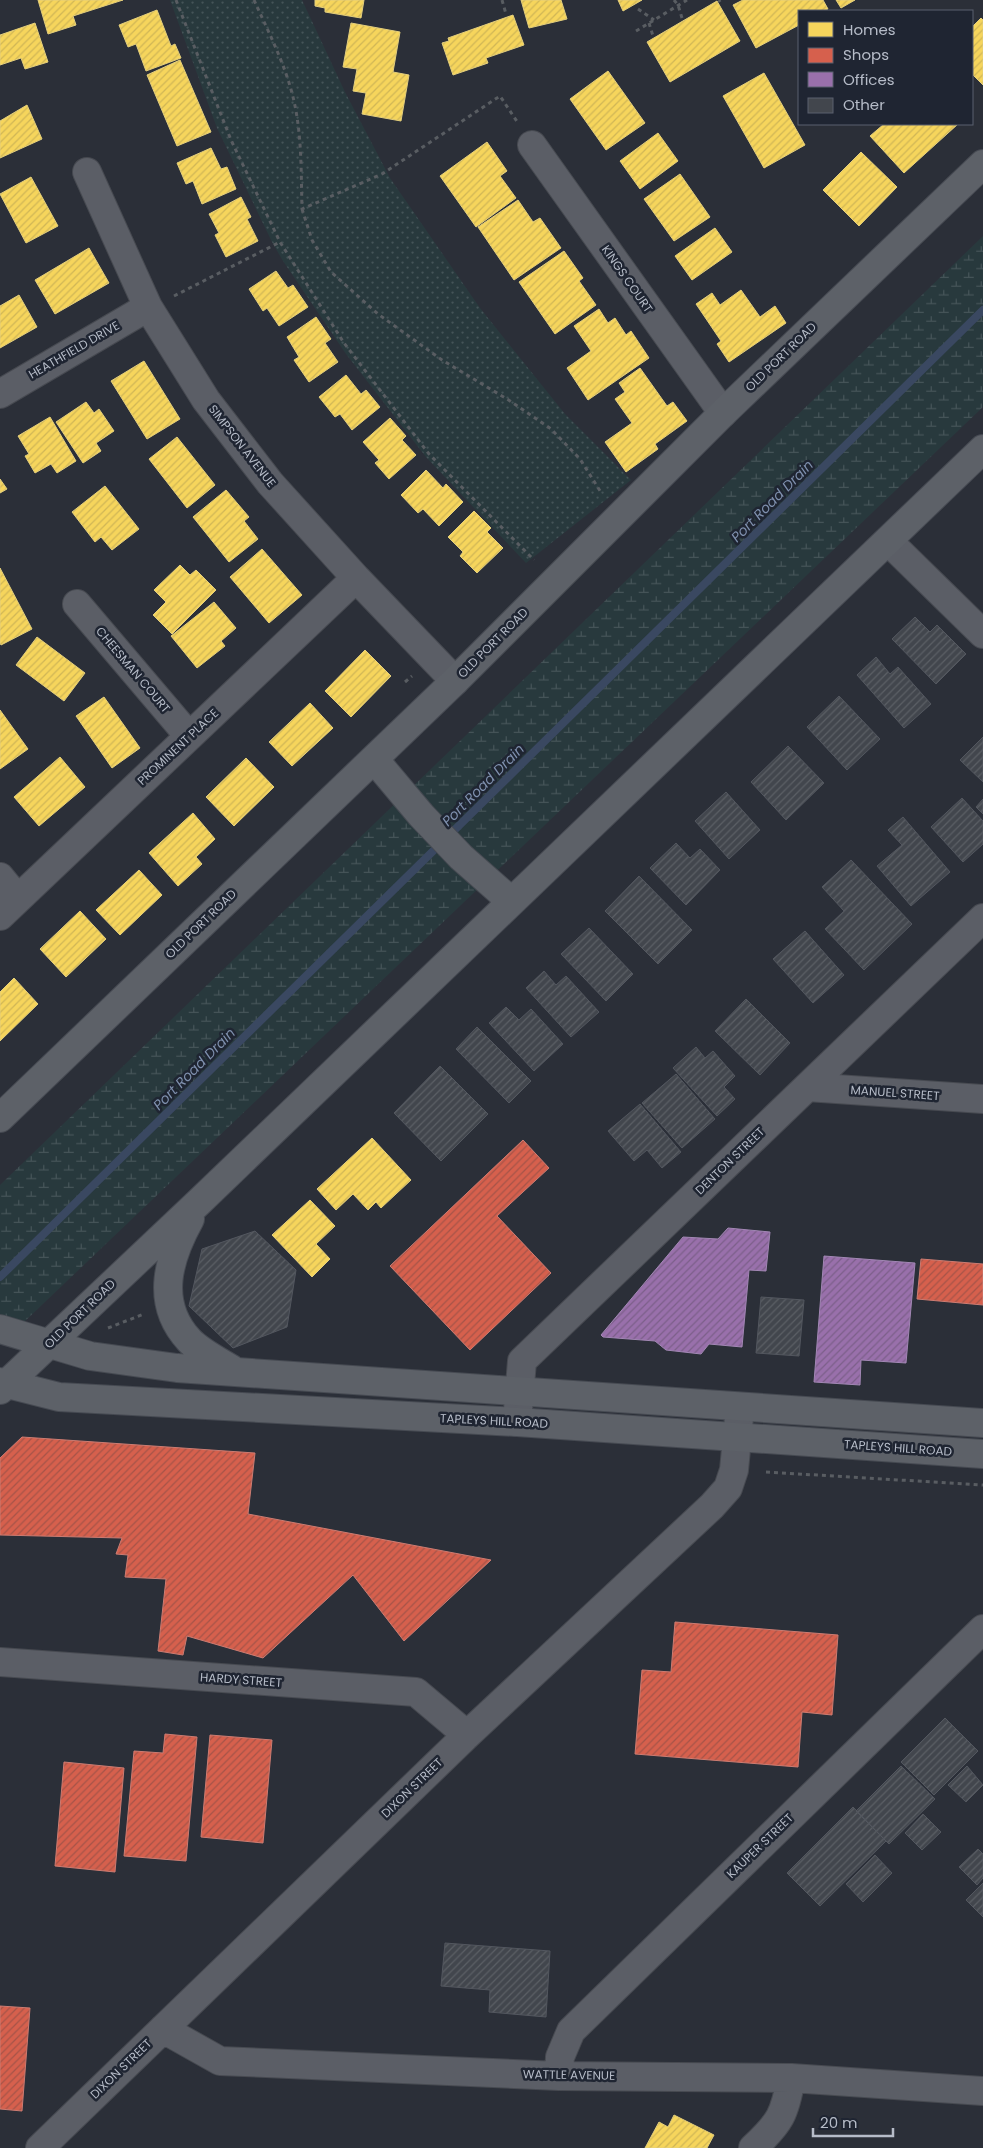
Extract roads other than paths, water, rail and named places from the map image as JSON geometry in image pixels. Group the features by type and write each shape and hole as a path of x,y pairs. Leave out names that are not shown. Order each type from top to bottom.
{"main road":[{"name":"OLD PORT ROAD","path":"0,1118 29,1088 455,681 723,413 983,164"},
{"name":"OLD PORT ROAD","path":"2,1386 199,1202 511,900 983,449"},
{"path":"374,759 421,816 461,857 511,900"},
{"path":"0,1102 29,1088"},
{"path":"199,1202 177,1242 168,1274 169,1296 174,1318 189,1340 234,1370"},
{"path":"0,1329 90,1356 177,1368 234,1370 983,1423"},
{"name":"TAPLEYS HILL ROAD","path":"2,1386 59,1397 518,1422 983,1454"}],"street":[{"name":"KINGS COURT","path":"532,145 723,413"},
{"name":"SIMPSON AVENUE","path":"87,172 159,303 206,400 270,483 356,578 455,681"},
{"name":"HEATHFIELD DRIVE","path":"0,394 159,303"},
{"path":"888,541 983,634"},
{"name":"PROMINENT PLACE","path":"9,907 356,578"},
{"name":"CHEESMAN COURT","path":"77,604 189,736"},
{"path":"0,877 9,907"},
{"name":"DENTON STREET","path":"518,1422 522,1361 983,918"},
{"name":"MANUEL STREET","path":"807,1087 983,1099"},
{"name":"DIXON STREET","path":"40,2148 466,1735 712,1506 728,1488 734,1470 740,1407"},
{"name":"KAUPER STREET","path":"559,2076 560,2057 571,2031 983,1629"},
{"name":"HARDY STREET","path":"0,1662 416,1692 466,1735"},
{"name":"WATTLE AVENUE","path":"163,2029 220,2061 559,2076 791,2078 983,2091"},
{"path":"753,2148 771,2131 786,2108 791,2078"}],"waterway":[{"name":"Port Road Drain","path":"0,1277 983,310"}]}
